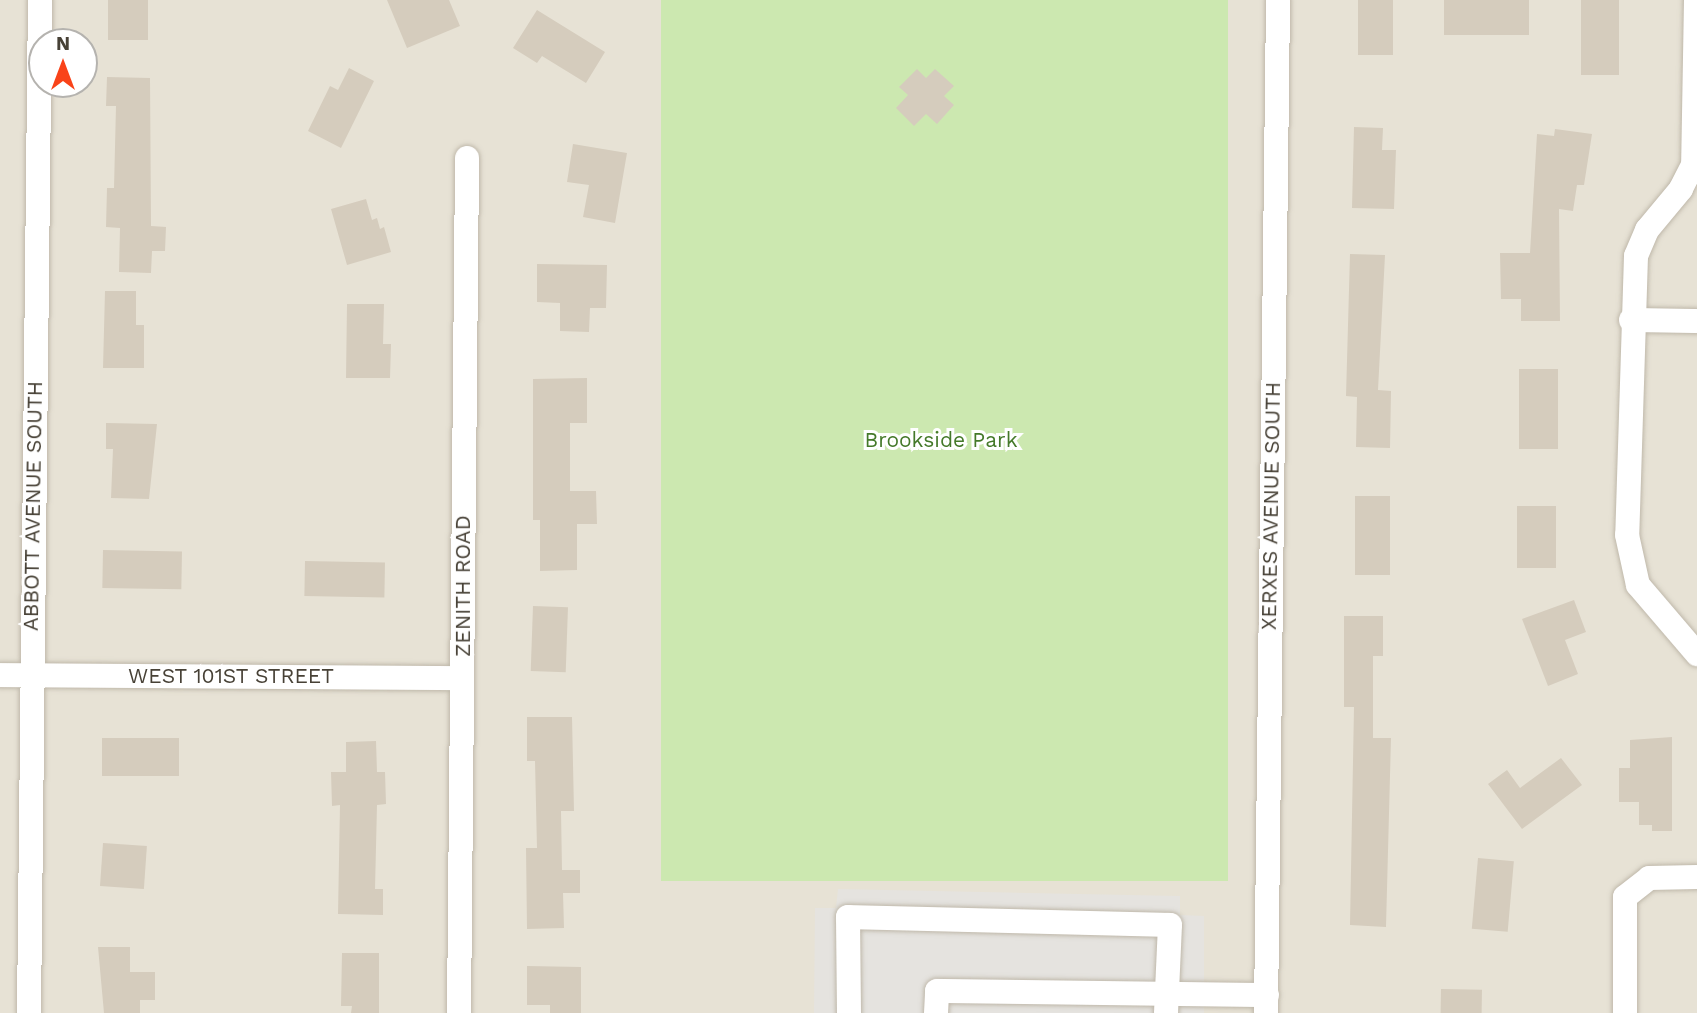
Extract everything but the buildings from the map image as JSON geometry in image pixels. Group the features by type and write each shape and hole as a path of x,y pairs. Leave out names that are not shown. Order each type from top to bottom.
{"street":[{"name":"ABBOTT AVENUE SOUTH","path":"29,1013 40,0"},
{"name":"XERXES AVENUE SOUTH","path":"1267,1004 1278,0"},
{"path":"1696,0 1693,165 1681,189 1647,230 1636,256 1631,320 1629,561 1638,585 1697,654"},
{"name":"ZENITH ROAD","path":"459,1013 467,158"},
{"path":"1631,320 1697,321"},
{"name":"WEST 101ST STREET","path":"0,675 462,678"},
{"path":"1625,1013 1625,897 1649,878 1697,877"},
{"path":"849,1013 848,917 1170,925 1167,1004"},
{"path":"936,1013 937,991 1167,1004 1267,1004"}],"shaded area":[{"path":"0,0 1697,0 1697,1013 0,1013"},
{"path":"838,889 1180,896 1180,915 1204,916 1204,1013 814,1013 815,908 836,908"}],"green space":[{"name":"Brookside Park","path":"661,0 1228,0 1228,881 661,881"}]}
